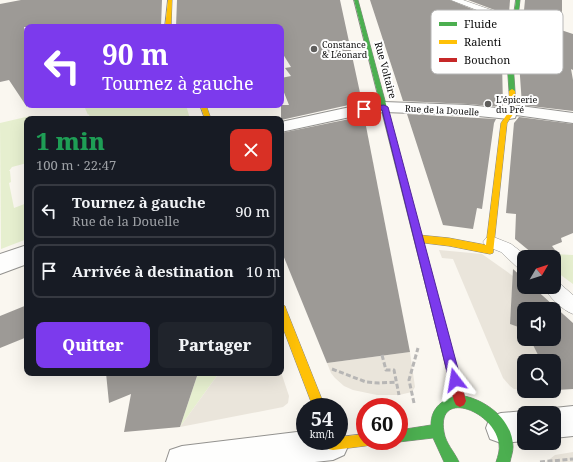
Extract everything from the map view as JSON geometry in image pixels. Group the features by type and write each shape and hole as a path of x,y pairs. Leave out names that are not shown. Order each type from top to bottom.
{"main road":[{"path":"168,24 170,0"},
{"name":"Rue Voltaire","path":"356,0 460,401"},
{"path":"418,239 449,242 490,250 504,123 511,112 510,74"},
{"path":"284,317 316,398"},
{"path":"452,462 442,449 437,431 438,419 442,410 448,404 460,401 468,402 483,408 512,427 503,462"},
{"path":"408,435 437,431"}],"street":[{"name":"Rue de la Douelle","path":"284,126 364,109 384,107 511,112 573,118"},
{"path":"0,264 24,255"},
{"path":"561,422 573,421"},
{"path":"182,462 296,447"}],"lane":[{"path":"455,0 484,10"},
{"path":"491,242 506,248 517,257"},
{"path":"560,294 573,306"}],"path":[{"path":"409,380 420,341"},
{"path":"382,355 386,370 394,370 399,395"},
{"path":"329,369 338,370 362,381 374,383 397,382"},
{"path":"540,462 573,459"}],"green space":[{"path":"85,108 187,108 189,116 89,116 89,114 88,115"},
{"path":"24,117 24,164 12,167 9,171 11,182 9,183 14,208 24,204 24,240 1,249 0,123"},
{"path":"561,254 573,255 573,284 561,275"},
{"path":"197,376 217,376 180,427"}],"shaded area":[{"path":"439,250 482,254 513,276 510,324 517,326 517,346 534,346 538,354 517,354 517,389 510,386 503,378 453,259 442,258"},
{"path":"410,352 415,387 412,392 399,395 377,395 353,390 344,386 331,373 327,363"},
{"path":"217,376 282,376 289,396 288,403 283,407 180,427"},
{"path":"573,452 573,462 546,462 555,455"}],"building":[{"path":"21,0 162,0 161,24 24,24 24,102 9,80 0,82 0,4"},
{"path":"177,0 340,0 362,102 284,119 284,116 281,116 281,108 284,108 284,105 289,105 284,92 284,77 291,76 285,68 291,67 284,56 284,24 176,24"},
{"path":"370,0 450,0 474,10 431,10 431,74 502,74 503,107 403,101"},
{"path":"468,0 510,0 509,10 495,10"},
{"path":"525,0 562,0 562,10 524,10"},
{"path":"563,31 573,34 573,70 571,69 573,80 573,111 522,105 520,74 563,74"},
{"path":"407,114 496,119 494,123 482,209 477,208 473,229 443,225"},
{"path":"364,116 410,352 327,363 284,257 284,132"},
{"path":"519,117 573,124 573,233 561,238 562,242 552,246 555,250 528,250 515,239 516,214 506,213 514,123"},
{"path":"513,269 517,273 517,294 541,294 550,302 517,302 517,326 510,324"},
{"path":"24,306 24,338 0,348 0,316"},
{"path":"561,312 573,323 573,389 561,390 561,354 538,354 534,346 561,346"},
{"path":"106,376 197,376 180,427 124,432 131,394 109,403"}],"traffic: fast":[{"path":"356,0 443,335"},
{"path":"517,10 518,0"},
{"path":"511,74 512,91"},
{"path":"452,462 443,448 437,423 438,415 443,408 450,403 459,401 468,402 477,406 486,412 500,427 506,446 503,462"},
{"path":"408,435 437,431"}],"traffic: slow":[{"path":"168,24 170,0"},
{"path":"419,239 449,242 490,250 504,123 513,110 512,91"},
{"path":"204,108 207,116"},
{"path":"284,317 316,398"},
{"path":"348,442 356,441"}],"traffic: jam":[{"path":"443,335 460,401"}],"place":[{"name":"Constance & Léonard","path":"314,49"},
{"name":"L'épicerie du Pré","path":"488,104"}],"route":[{"path":"364,109 384,107 455,380"}]}
